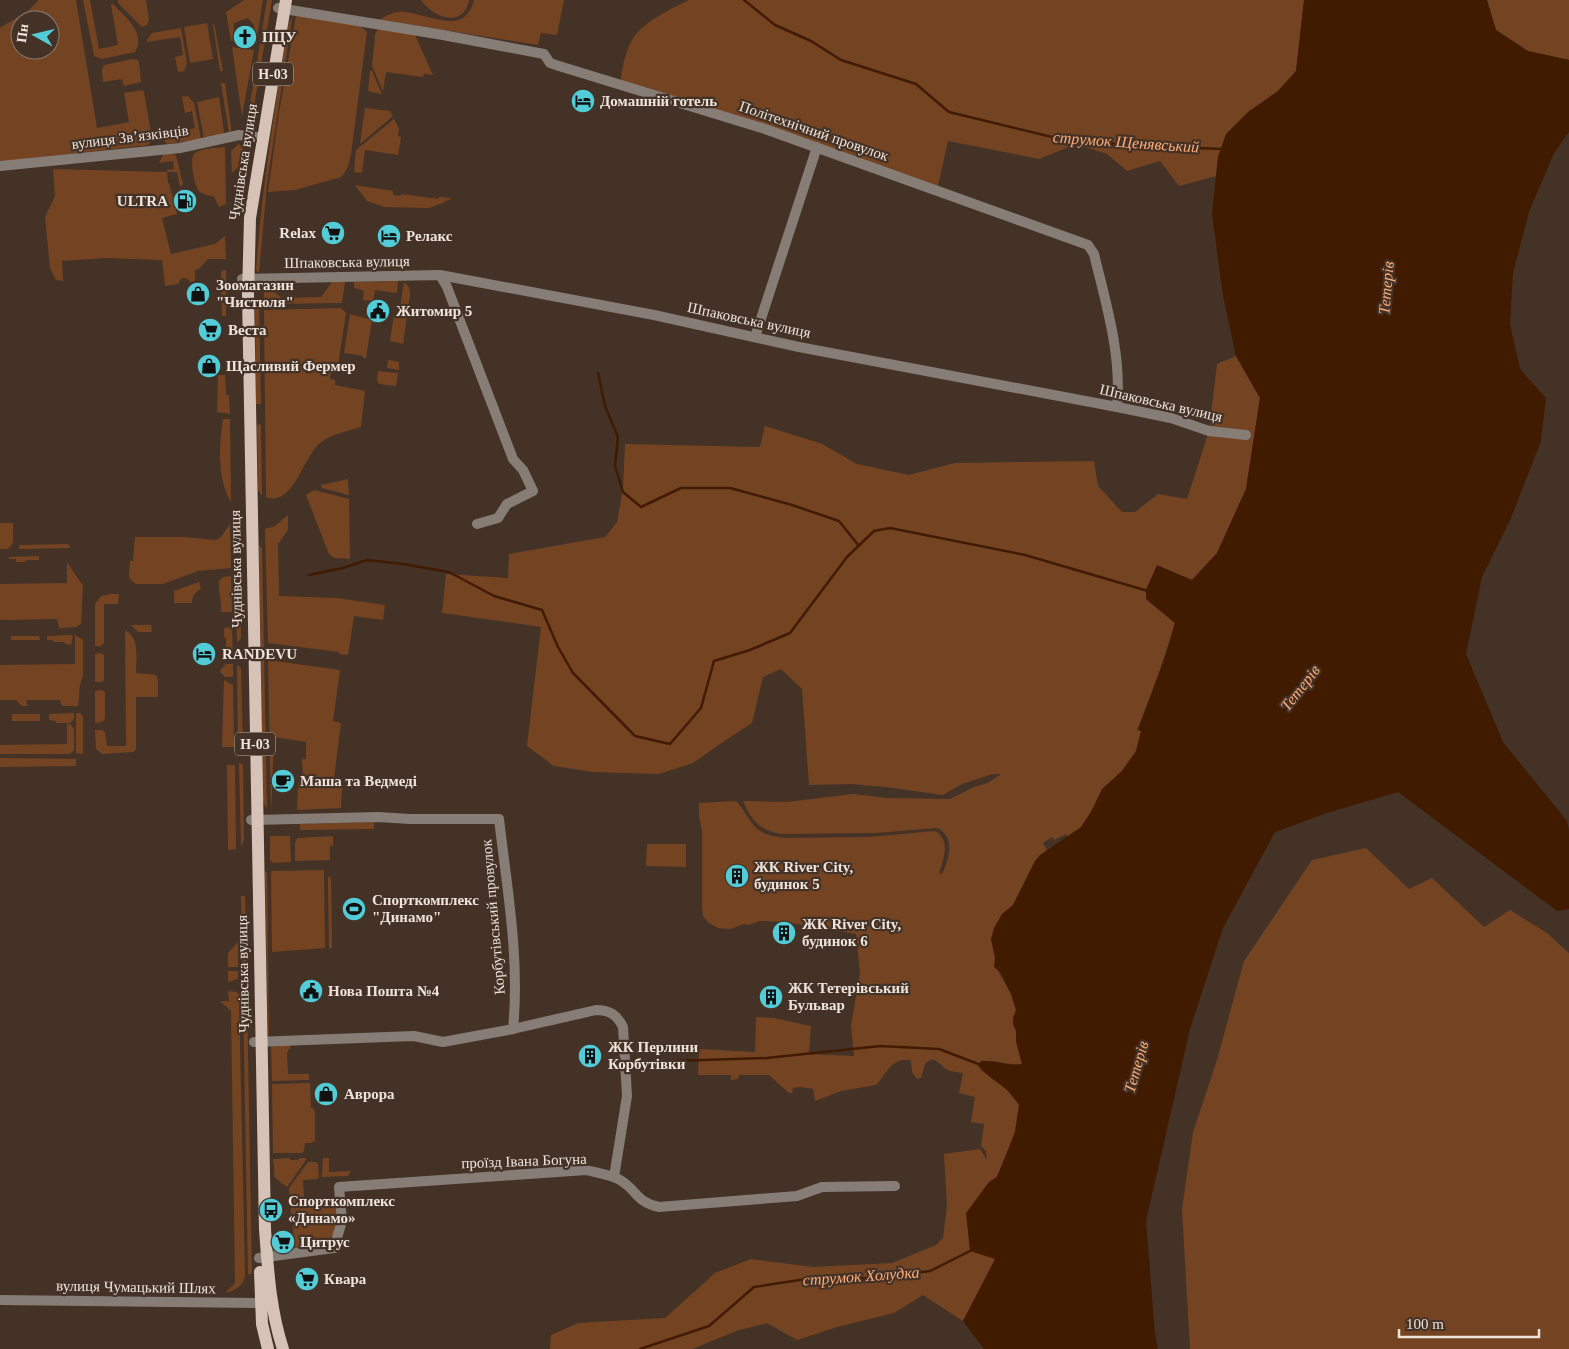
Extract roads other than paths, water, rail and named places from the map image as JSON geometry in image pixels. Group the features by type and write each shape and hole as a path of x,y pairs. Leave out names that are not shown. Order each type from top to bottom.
{"main road":[{"name":"Чуднівська вулиця","path":"268,1349 264,1334 266,1303 263,1258 258,1042 243,226 248,177 259,138 282,4"},
{"name":"Чуднівська вулиця","path":"266,1303 283,1349"}],"street":[{"name":"Політехнічний провулок","path":"282,4 544,54 550,63 765,128 1088,245 1094,254 1112,325 1119,382 1117,407"},
{"name":"вулиця Звʼязківців","path":"0,166 180,148 239,135 259,138"},
{"path":"755,337 817,147"},
{"path":"440,275 447,288 512,459 523,470 533,492 506,504 498,518 476,524"},
{"name":"Шпаковська вулиця","path":"245,279 440,275 654,315 755,337 1117,407 1171,418 1209,431 1246,435"},
{"name":"Корбутівський провулок","path":"254,820 378,817 499,819 512,931 516,996 513,1029"},
{"path":"258,1042 414,1036 443,1042 513,1029 596,1010 604,1010 615,1014 623,1027 628,1096 614,1177"},
{"name":"проїзд Івана Богуна","path":"263,1258 334,1248 342,1221 339,1187 586,1170 614,1177 629,1186 642,1202 659,1207 797,1196 822,1187 895,1186"},
{"name":"вулиця Чумацький Шлях","path":"0,1300 266,1303"}],"water":[{"name":"Тетерів","path":"1304,0 1487,0 1496,30 1528,51 1569,60 1569,132 1554,153 1529,212 1513,273 1510,324 1520,369 1546,398 1541,441 1511,518 1482,577 1466,654 1503,742 1567,821 1569,830 1569,909 1557,911 1398,792 1327,813 1275,832 1223,928 1190,1029 1146,1221 1155,1334 1158,1349 984,1349 963,1321 995,1259 970,1251 966,1213 989,1182 997,1177 1015,1132 1019,1105 1009,1092 978,1065 981,1061 1022,1064 1016,1042 1016,1030 1013,1024 1016,1010 1001,973 994,967 995,957 991,939 994,928 1002,914 1013,905 1035,861 1040,855 1081,827 1102,789 1122,771 1136,751 1141,731 1138,730 1166,654 1175,623 1146,599 1146,590 1157,565 1192,580 1217,553 1246,489 1260,398 1236,356 1223,296 1212,214 1218,157 1226,134 1248,112 1278,91 1296,71"}],"waterway":[{"name":"струмок Щенявський","path":"744,0 775,25 811,41 841,60 916,84 949,112 1056,138 1139,146 1224,149"},
{"path":"598,373 605,406 618,437 615,466 623,492 641,507 681,488 730,488 792,505 839,521 859,546"},
{"path":"309,575 343,568 367,560 403,564 449,572 494,596 542,610 558,647 573,673 635,736 670,744 701,708 714,661 750,650 790,633 847,557 874,531 890,528 1025,555 1148,591"},
{"path":"644,1062 767,1058 880,1046 939,1049 981,1065"},
{"name":"струмок Холудка","path":"640,1349 709,1326 754,1287 806,1279 879,1278 930,1271 972,1250"}],"place":[{"name":"ПЦУ","path":"245,37"},
{"name":"Домашній готель","path":"583,101"},
{"name":"ULTRA","path":"185,201"},
{"name":"Relax","path":"333,233"},
{"name":"Релакс","path":"389,236"},
{"name":"Зоомагазин \"Чистюля\"","path":"198,294"},
{"name":"Житомир 5","path":"378,311"},
{"name":"Веста","path":"210,330"},
{"name":"Щасливий Фермер","path":"209,366"},
{"name":"RANDEVU","path":"204,654"},
{"name":"Маша та Ведмеді","path":"283,781"},
{"name":"ЖК River City, будинок 5","path":"737,876"},
{"name":"Спорткомплекс \"Динамо\"","path":"354,909"},
{"name":"ЖК River City, будинок 6","path":"784,933"},
{"name":"Нова Пошта №4","path":"311,991"},
{"name":"ЖК Тетерівський Бульвар","path":"771,997"},
{"name":"ЖК Перлини Корбутівки","path":"590,1056"},
{"name":"Аврора","path":"326,1094"},
{"name":"Спорткомплекс «Динамо»","path":"271,1210"},
{"name":"Цитрус","path":"283,1242"},
{"name":"Квара","path":"307,1279"}]}
